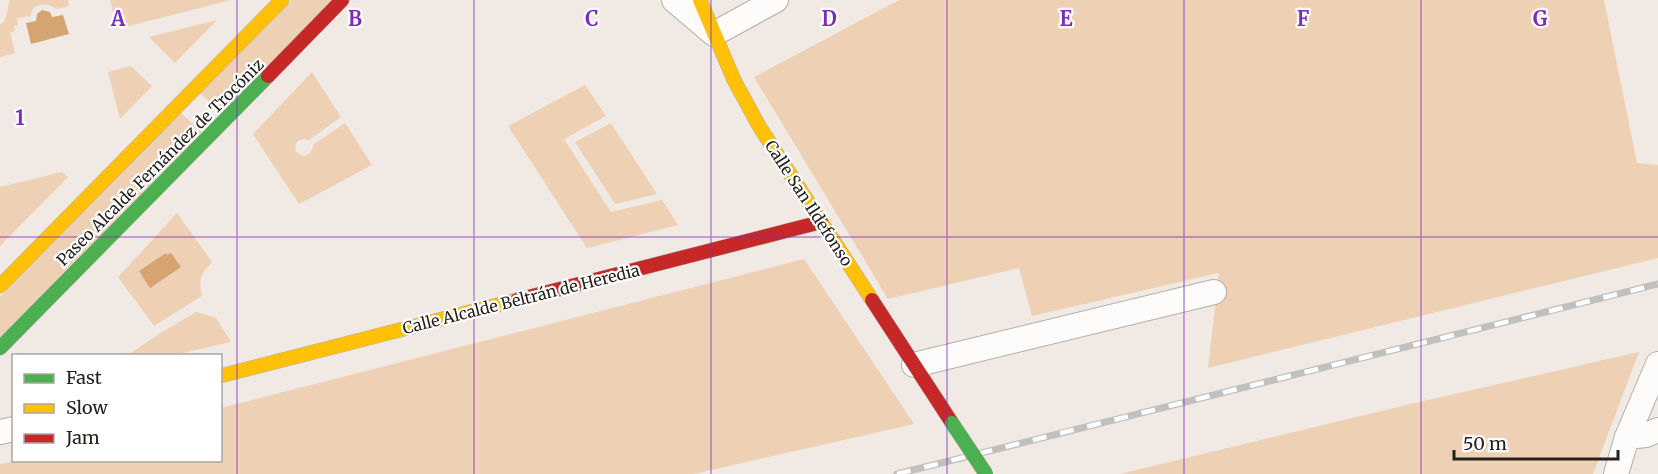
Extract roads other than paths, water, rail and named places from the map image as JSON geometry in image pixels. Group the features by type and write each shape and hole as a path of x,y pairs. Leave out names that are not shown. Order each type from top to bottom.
{"street":[{"name":"Paseo Alcalde Fernández de Trocóniz","path":"0,286 282,0"},
{"name":"Paseo Alcalde Fernández de Trocóniz","path":"0,348 342,0"},
{"name":"Calle San Ildefonso","path":"674,0 714,34"},
{"name":"Calle San Ildefonso","path":"700,0 734,80 759,126 986,474"},
{"path":"714,34 776,0"},
{"name":"Calle Alcalde Beltrán de Heredia","path":"222,375 821,222"},
{"path":"914,365 1214,292"},
{"path":"1616,474 1627,437 1658,364"},
{"path":"1627,437 1646,435 1658,430"}],"railway":[{"path":"897,474 1658,284"}]}
